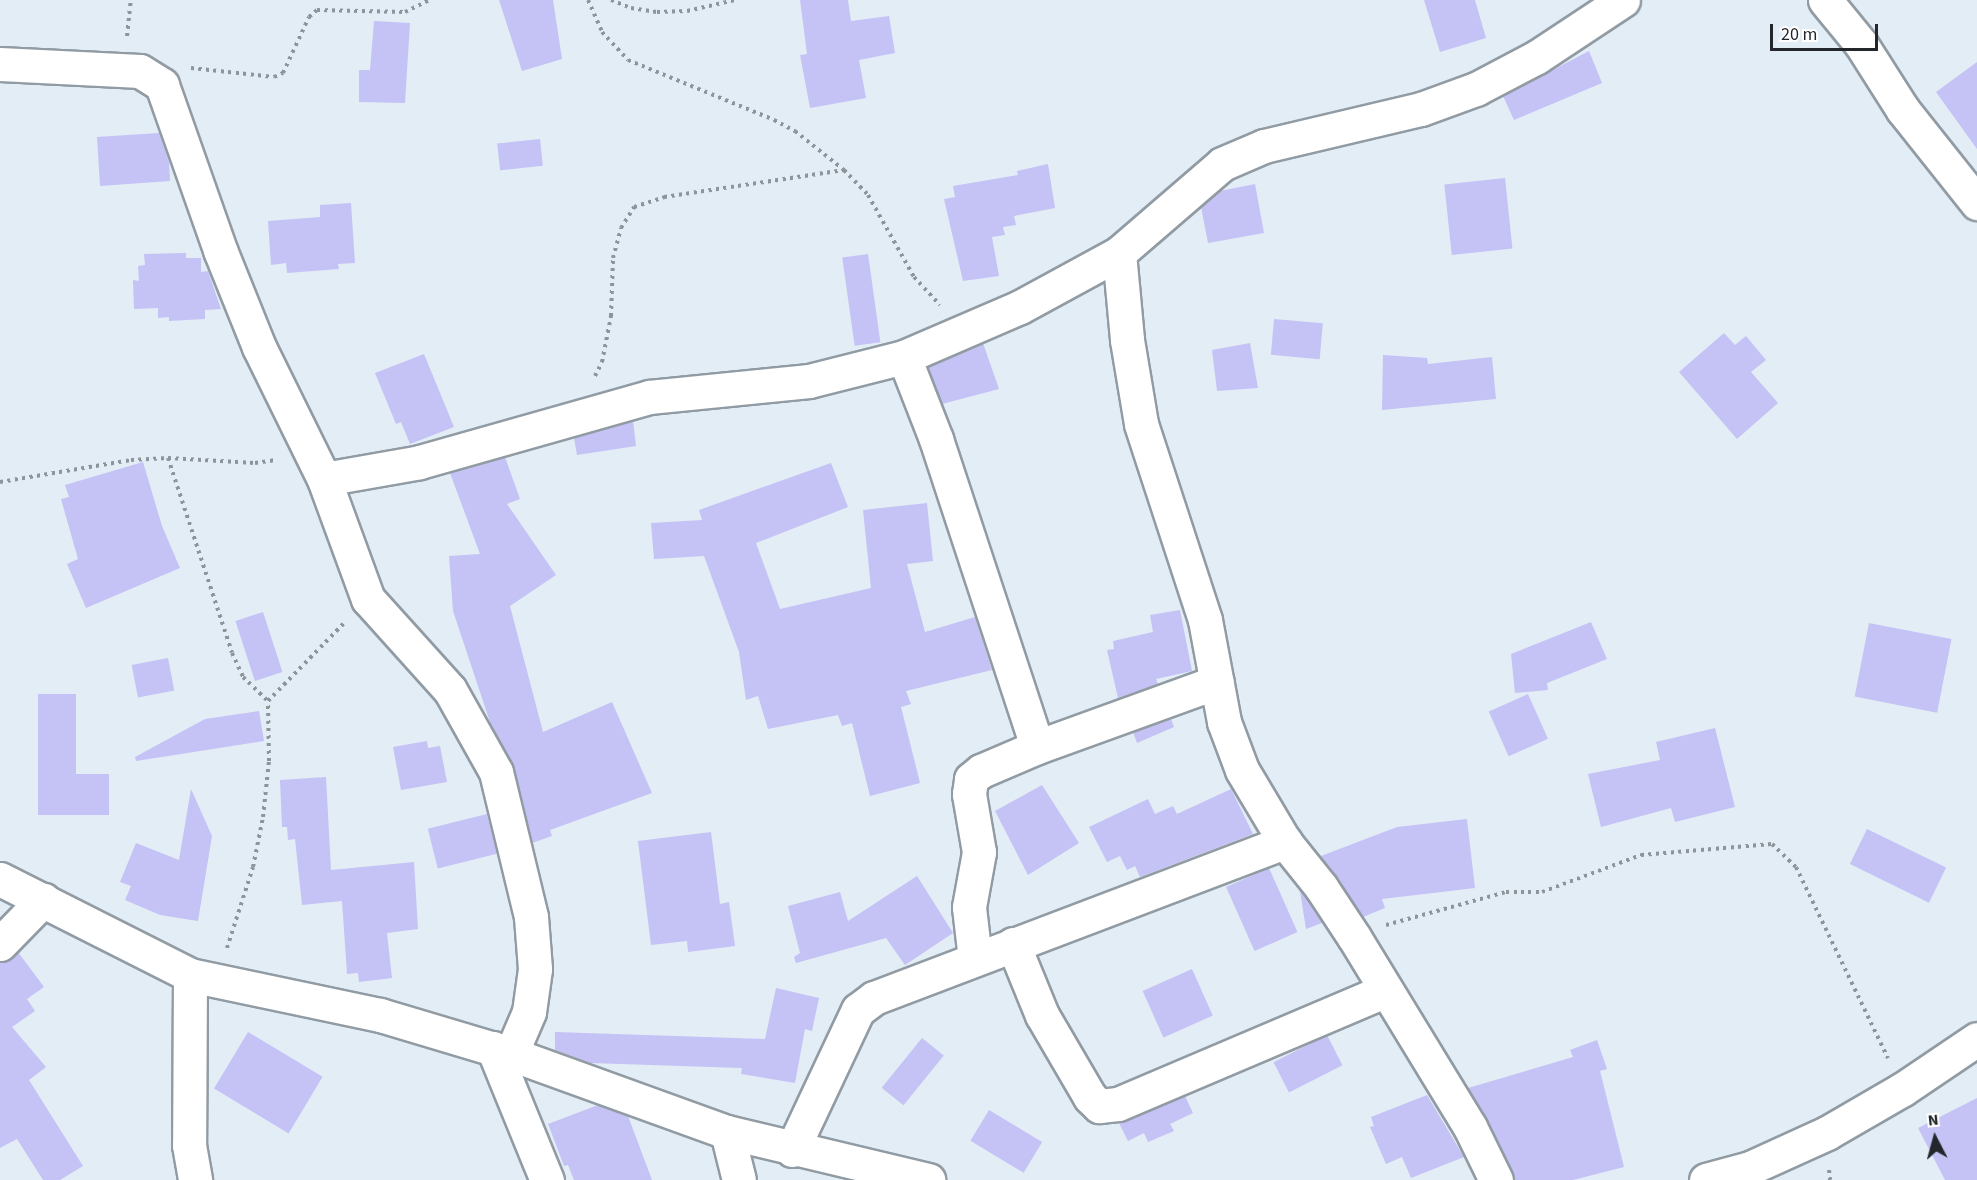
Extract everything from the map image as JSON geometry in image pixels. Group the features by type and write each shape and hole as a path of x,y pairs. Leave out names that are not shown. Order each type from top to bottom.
{"street":[{"path":"324,479 420,462 649,397 809,381 904,357 959,336 1119,253 1222,164 1264,146 1420,109 1476,89 1537,57 1623,0"},
{"path":"1825,0 1861,44 1903,110 1977,203"},
{"path":"0,64 140,71 162,85 220,250 260,347 324,479 368,599 450,690 496,772 531,917 535,969 528,1012 502,1051"},
{"path":"1119,253 1127,340 1141,424 1205,620 1224,722 1242,771 1285,842 1321,887 1354,937 1470,1127 1496,1180"},
{"path":"904,357 936,440 1037,747"},
{"path":"975,959 969,907 979,852 969,794 971,779 981,771 1037,747 1217,682"},
{"path":"792,1150 858,1010 874,998 1285,842"},
{"path":"0,879 203,978 380,1015 502,1051 727,1132 792,1150 928,1180"},
{"path":"0,944 43,900"},
{"path":"1013,944 1042,1015 1090,1097 1099,1106 1118,1104 1386,990"},
{"path":"195,1180 189,1145 203,978"},
{"path":"1706,1180 1750,1168 1827,1133 1903,1089 1977,1039"},
{"path":"502,1051 547,1180"},
{"path":"727,1132 739,1180"}],"path":[{"path":"183,66 274,76 283,73 309,18 317,10 405,12 430,0"},
{"path":"588,0 602,32 628,60 774,120 795,131 844,170 868,195 906,266 938,301 959,336"},
{"path":"611,0 631,8 657,12 687,11 735,0"},
{"path":"593,382 602,362 611,316 613,258 621,228 634,207 664,197 844,170"},
{"path":"0,482 168,458 255,464 281,459 307,448"},
{"path":"168,458 232,652 243,677 268,700"},
{"path":"203,978 240,914 263,817 269,761 268,700 368,599"},
{"path":"1354,937 1412,915 1506,892 1542,892 1641,855 1746,843 1772,844 1796,867 1903,1089"}],"building":[{"path":"499,0 553,0 562,59 522,71"},
{"path":"800,0 848,0 851,21 889,16 895,53 859,60 866,98 810,108 800,55 807,54"},
{"path":"1424,0 1475,0 1486,38 1440,52"},
{"path":"374,21 410,23 405,103 359,102 359,70 370,70"},
{"path":"1589,51 1602,83 1514,120 1503,96"},
{"path":"1977,62 1977,149 1936,92"},
{"path":"159,133 169,162 170,181 100,186 97,137"},
{"path":"540,139 543,166 500,170 497,143"},
{"path":"1048,164 1055,208 1014,216 1016,225 1003,227 1005,235 992,237 999,276 963,281 944,199 955,197 953,186 1018,175 1017,171"},
{"path":"1505,178 1512,249 1452,255 1444,184"},
{"path":"1255,184 1264,233 1208,243 1201,207 1220,191"},
{"path":"351,203 355,263 338,264 339,269 287,273 286,263 271,265 268,221 320,217 320,205"},
{"path":"186,253 186,258 201,258 201,272 208,271 221,309 205,310 205,319 169,321 169,317 158,318 158,308 134,309 133,280 139,281 138,266 145,265 144,254"},
{"path":"868,254 880,342 855,346 842,258"},
{"path":"1274,319 1323,323 1320,359 1271,355"},
{"path":"1724,333 1735,345 1746,336 1766,360 1751,372 1778,403 1737,439 1679,372"},
{"path":"983,343 999,389 942,404 928,367"},
{"path":"1250,343 1258,388 1217,391 1212,350"},
{"path":"424,354 454,427 410,444 401,422 396,424 375,373"},
{"path":"1383,355 1427,358 1428,364 1492,357 1496,399 1382,410"},
{"path":"633,421 636,446 577,455 574,438"},
{"path":"505,457 520,499 507,504 556,575 510,606 543,732 612,702 652,793 550,830 552,836 532,843 514,767 490,722 453,611 449,556 480,554 450,473"},
{"path":"143,462 162,526 180,568 86,608 67,564 78,559 61,499 69,497 65,485"},
{"path":"831,463 848,507 756,543 780,609 871,588 863,510 927,503 933,561 907,564 925,632 975,617 992,670 906,691 911,704 901,707 920,783 870,796 852,723 842,726 838,715 768,729 758,696 746,700 739,652 704,556 654,559 651,523 702,520 699,510"},
{"path":"1180,610 1192,671 1156,679 1158,684 1118,698 1107,650 1114,649 1113,641 1153,632 1150,615"},
{"path":"263,612 282,672 255,681 235,621"},
{"path":"1591,622 1607,659 1547,683 1548,690 1515,693 1511,654"},
{"path":"1869,623 1951,639 1937,713 1855,697"},
{"path":"168,658 174,690 138,697 132,665"},
{"path":"38,694 76,694 76,774 109,774 109,815 38,815"},
{"path":"1528,694 1548,739 1509,756 1489,711"},
{"path":"259,711 264,741 136,761 135,757 205,719"},
{"path":"1171,719 1174,727 1137,743 1133,732"},
{"path":"1715,728 1735,807 1675,822 1671,808 1601,827 1588,774 1660,760 1656,742"},
{"path":"427,741 428,748 440,746 447,782 401,790 393,747"},
{"path":"326,777 331,870 414,862 418,929 387,933 392,978 359,982 358,973 347,974 342,901 302,905 295,839 288,840 287,827 282,827 280,780"},
{"path":"1042,785 1079,843 1028,875 995,811"},
{"path":"191,789 212,836 198,921 160,915 125,900 131,886 120,882 136,843 179,860"},
{"path":"1231,789 1253,834 1140,877 1135,866 1127,870 1120,856 1107,862 1089,827 1148,799 1155,814 1173,806 1177,814"},
{"path":"487,814 497,854 438,869 428,829"},
{"path":"1467,819 1475,888 1382,899 1385,908 1363,917 1321,856 1397,827"},
{"path":"1867,829 1946,868 1929,903 1850,864"},
{"path":"711,832 720,904 729,902 735,946 688,952 687,941 651,945 638,841"},
{"path":"1269,868 1297,932 1255,951 1226,887"},
{"path":"917,876 953,933 905,965 886,938 796,963 794,957 800,953 788,906 840,892 848,921"},
{"path":"1300,891 1306,898 1322,923 1306,929"},
{"path":"18,952 44,987 27,999 35,1011 12,1027 46,1067 29,1080 83,1166 60,1180 43,1180 17,1139 0,1148 0,962"},
{"path":"1192,969 1213,1016 1163,1038 1143,991"},
{"path":"776,988 819,998 812,1031 805,1029 795,1083 741,1074 742,1068 590,1063 555,1050 555,1032 765,1039"},
{"path":"248,1032 323,1077 289,1133 214,1089"},
{"path":"1327,1035 1342,1065 1289,1093 1274,1062"},
{"path":"922,1038 944,1056 903,1105 882,1088"},
{"path":"1597,1040 1607,1069 1600,1071 1624,1167 1573,1180 1515,1180 1499,1143 1468,1088 1573,1057 1570,1050"},
{"path":"1427,1095 1464,1157 1411,1178 1402,1157 1386,1164 1370,1127 1374,1126 1371,1117"},
{"path":"1185,1096 1193,1113 1170,1124 1174,1131 1148,1142 1144,1133 1128,1141 1119,1123"},
{"path":"1977,1098 1977,1180 1945,1180 1918,1128"},
{"path":"598,1105 628,1116 652,1180 574,1180 568,1165 564,1166 548,1124"},
{"path":"989,1110 1042,1142 1024,1173 970,1141"}]}
